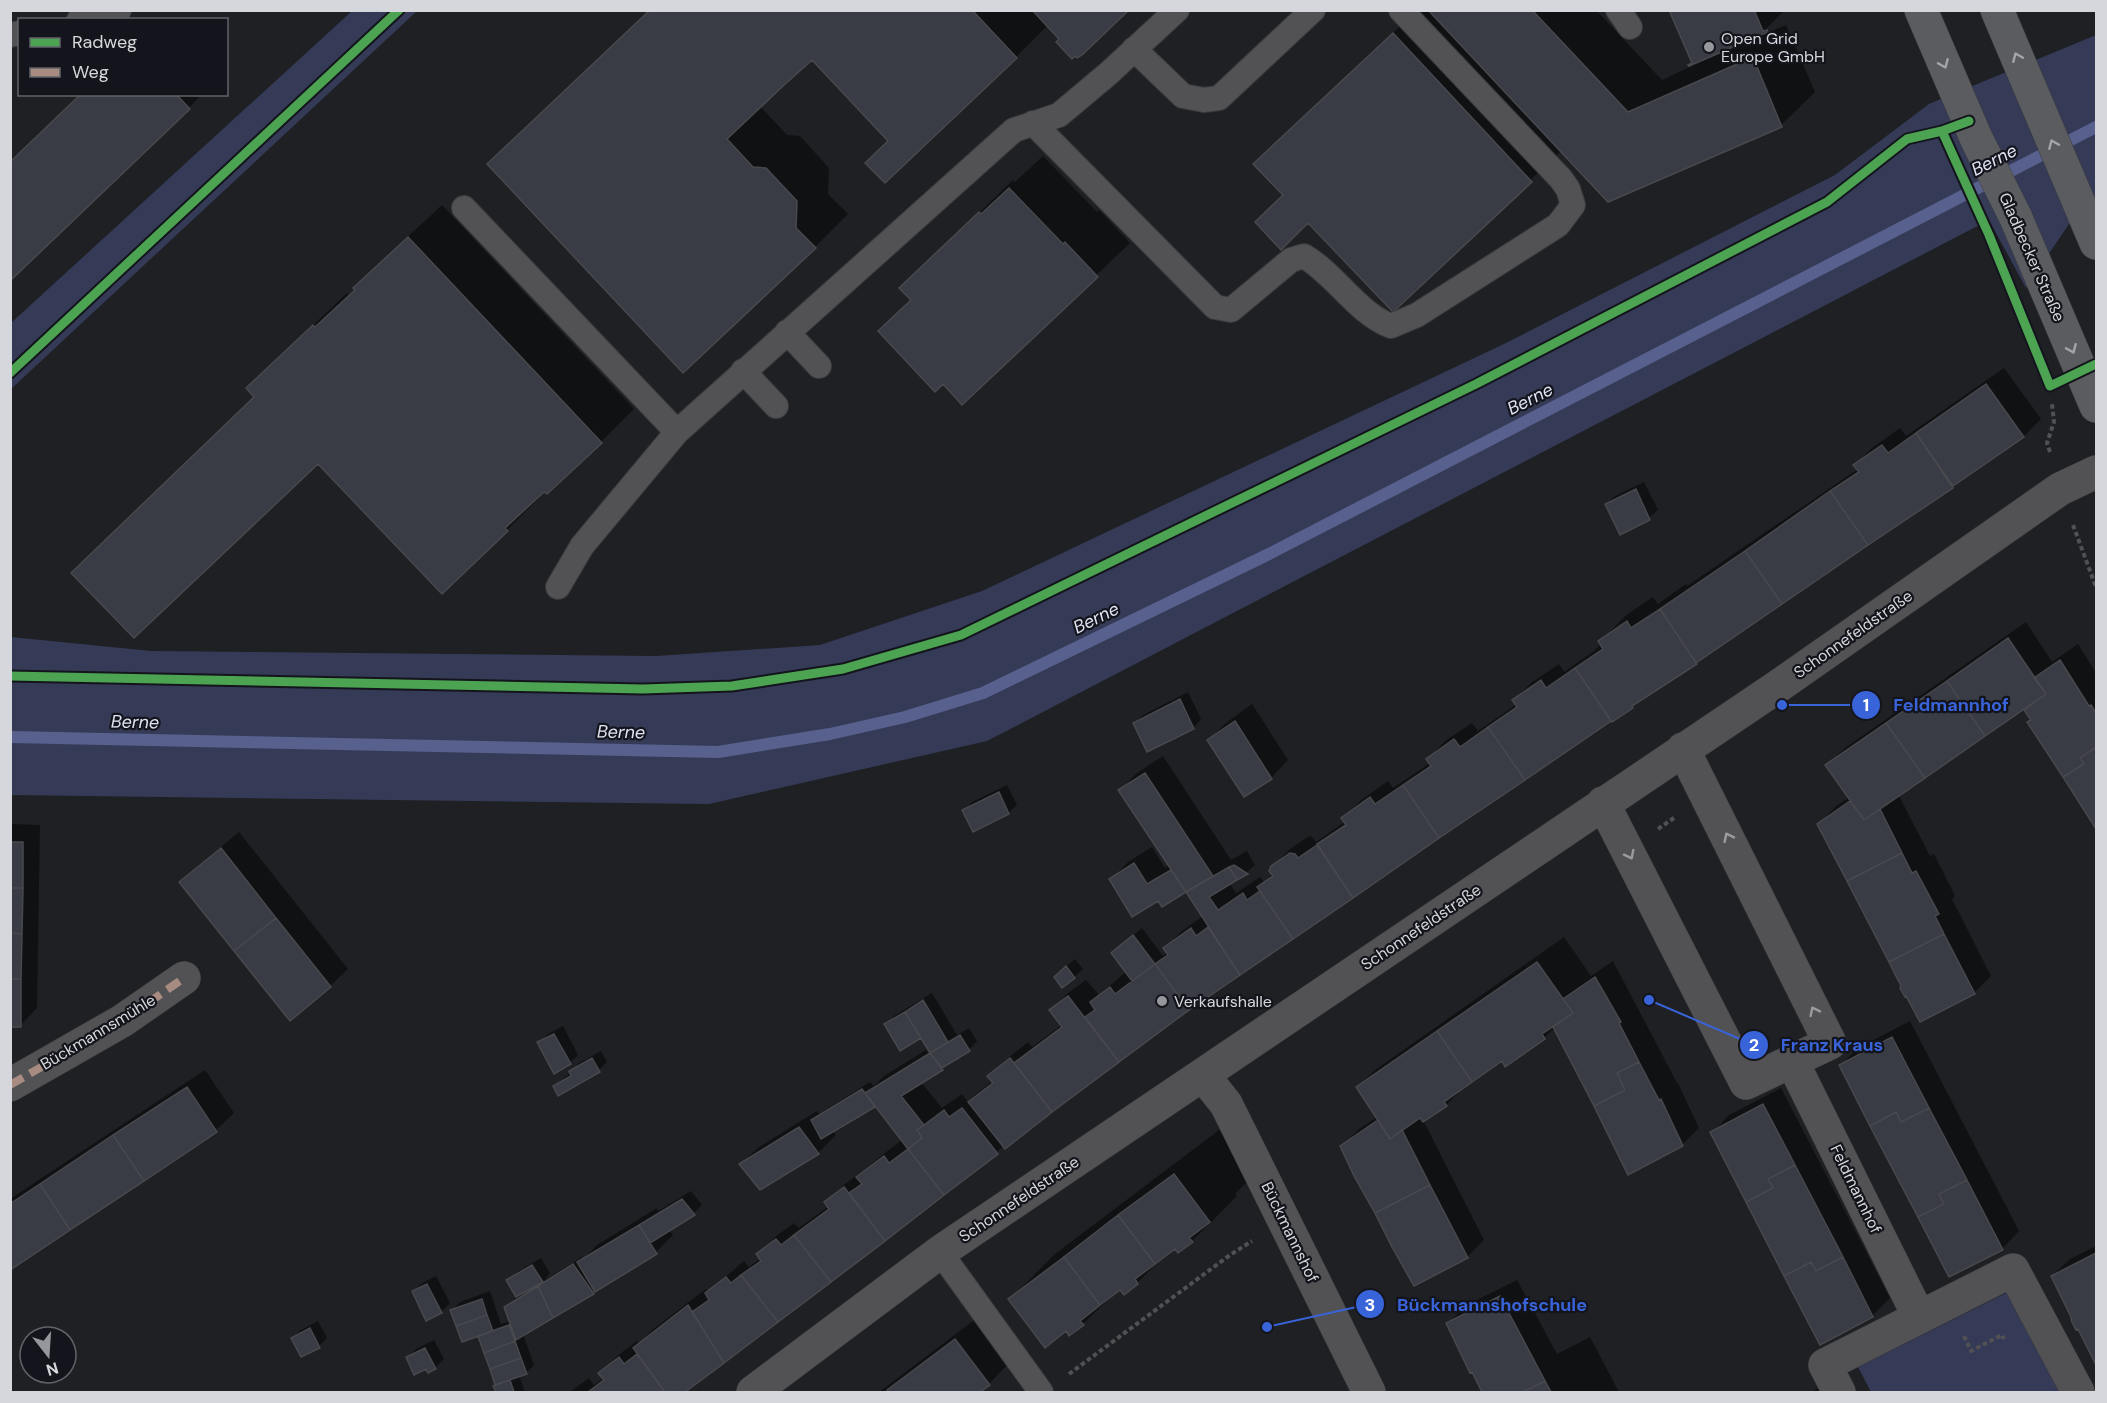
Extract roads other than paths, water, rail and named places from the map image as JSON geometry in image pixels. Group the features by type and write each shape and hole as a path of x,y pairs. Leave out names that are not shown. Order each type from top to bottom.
{"main road":[{"name":"Gladbecker Straße","path":"1921,10 1976,138 2016,218 2097,406"},
{"path":"1997,10 2097,243"}],"street":[{"name":"Schonnefeldstraße","path":"753,1392 940,1252 1777,687 2060,489 2097,472"},
{"path":"1603,803 1746,1083 1830,1043 1683,749"},
{"name":"Bückmannsmühle","path":"10,1085 122,1021 184,978"},
{"name":"Feldmannhof","path":"1792,1061 1919,1317"},
{"name":"Bückmannshof","path":"1203,1075 1226,1104 1369,1392"},
{"path":"1839,1392 1825,1365 2013,1270 2078,1392"}],"lane":[{"path":"87,18 119,10"},
{"path":"558,587 582,546 677,432 1014,130 1059,115 1177,10"},
{"path":"1134,49 1183,96 1204,100 1219,98 1313,10"},
{"path":"1033,123 1215,307 1232,310 1291,260 1304,256 1319,265 1377,320 1391,326 1418,315 1558,225 1573,205 1568,189 1561,180 1401,10"},
{"path":"464,208 677,432"},
{"path":"787,332 819,366"},
{"path":"743,371 776,406"},
{"path":"940,1252 1041,1392"}],"waterway":[{"name":"Berne","path":"10,737 718,752 830,734 905,717 983,693 1269,554 2096,127"}],"place":[{"name":"Open Grid Europe GmbH","path":"1709,47"},
{"name":"Feldmannhof","path":"1782,705"},
{"name":"Franz Kraus","path":"1649,1000"},
{"name":"Verkaufshalle","path":"1162,1001"},
{"name":"Bückmannshofschule","path":"1267,1327"}]}
